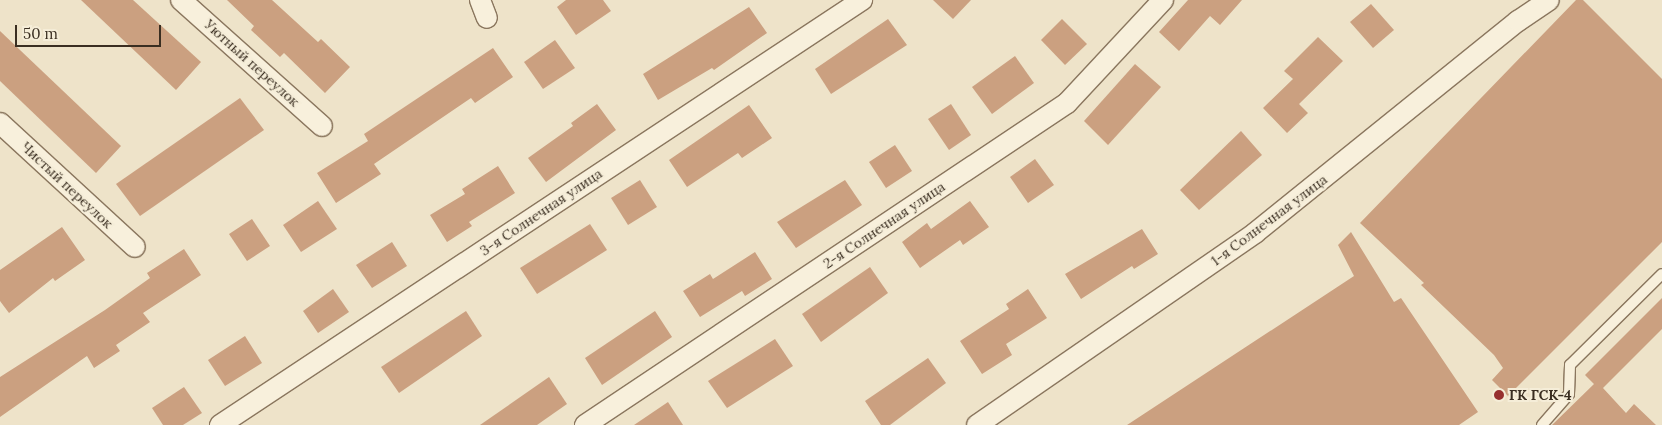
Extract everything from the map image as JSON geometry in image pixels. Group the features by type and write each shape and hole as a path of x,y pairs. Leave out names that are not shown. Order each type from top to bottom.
{"street":[{"name":"Уютный переулок","path":"181,0 322,126"},
{"name":"3-я Солнечная улица","path":"220,425 862,0"},
{"name":"2-я Солнечная улица","path":"585,425 1067,102 1163,0"},
{"name":"1-я Солнечная улица","path":"977,425 1255,233 1518,20 1550,0"},
{"name":"Чистый переулок","path":"0,123 135,247"}],"lane":[{"path":"1542,425 1569,394 1570,365 1662,274"}],"building":[{"path":"81,0 133,0 201,62 176,90"},
{"path":"227,0 272,0 318,42 321,39 350,67 325,93 284,53 280,57 251,30 254,26"},
{"path":"566,0 603,0 611,11 576,35 557,7"},
{"path":"933,0 971,0 953,19"},
{"path":"1188,0 1242,0 1220,25 1210,16 1179,51 1159,32"},
{"path":"1576,0 1583,0 1662,79 1662,242 1508,396 1492,380 1503,368 1494,355 1421,285 1424,283 1360,223"},
{"path":"1371,4 1394,30 1373,48 1350,22"},
{"path":"749,7 767,33 714,70 712,68 658,100 643,74"},
{"path":"888,19 907,45 831,94 815,69"},
{"path":"1062,19 1087,44 1065,65 1041,40"},
{"path":"0,31 121,146 96,173 0,81"},
{"path":"1318,37 1343,61 1299,104 1308,113 1287,133 1263,108 1293,79 1284,71"},
{"path":"555,40 575,68 543,89 524,62"},
{"path":"493,48 513,77 475,103 471,98 374,164 381,174 336,203 317,173 368,141 364,134"},
{"path":"1015,56 1034,83 992,114 972,87"},
{"path":"1135,64 1161,87 1108,145 1084,121"},
{"path":"240,98 264,130 140,216 116,184"},
{"path":"597,104 616,130 546,182 528,158 573,126 571,123"},
{"path":"951,104 971,135 949,150 928,119"},
{"path":"749,105 772,138 742,158 738,153 687,187 669,160"},
{"path":"1241,131 1262,155 1199,210 1180,190"},
{"path":"895,145 912,171 886,188 869,162"},
{"path":"1035,159 1054,185 1028,203 1010,177"},
{"path":"498,166 515,193 469,222 472,226 447,242 430,215 465,194 462,189"},
{"path":"640,180 657,207 628,225 611,198"},
{"path":"845,180 862,205 796,248 777,222"},
{"path":"318,201 337,229 301,252 283,225"},
{"path":"970,201 989,227 963,245 960,240 920,268 902,242 927,223 931,229"},
{"path":"252,219 270,246 247,261 229,234"},
{"path":"590,224 607,250 537,294 520,268"},
{"path":"62,227 85,260 55,281 53,278 9,313 0,301 0,270"},
{"path":"1142,229 1158,254 1134,269 1132,266 1081,299 1065,274"},
{"path":"1351,232 1394,302 1401,298 1478,412 1459,425 1127,425 1354,276 1338,245"},
{"path":"392,242 407,266 372,288 356,265"},
{"path":"184,249 201,275 143,313 150,322 116,345 120,351 94,368 87,356 0,417 0,377 105,310 150,278 147,273"},
{"path":"755,252 772,279 745,296 742,291 700,317 683,291 710,274 713,279"},
{"path":"870,267 888,293 821,342 802,314"},
{"path":"333,289 349,312 318,333 303,311"},
{"path":"1028,289 1047,318 1006,344 1012,355 982,374 960,341 1009,309 1006,304"},
{"path":"1662,298 1662,329 1603,388 1626,413 1634,404 1656,425 1552,425 1594,384 1585,375"},
{"path":"466,311 482,336 399,393 381,367"},
{"path":"655,311 672,337 602,385 585,358"},
{"path":"245,336 262,363 225,386 208,360"},
{"path":"775,339 793,366 727,408 708,381"},
{"path":"928,358 946,383 890,425 881,425 865,401"},
{"path":"549,377 567,404 537,425 480,425"},
{"path":"184,387 202,413 183,425 163,425 152,408"},
{"path":"668,402 683,425 634,425"}],"place":[{"name":"ГК ГСК-4","path":"1499,395"}]}
